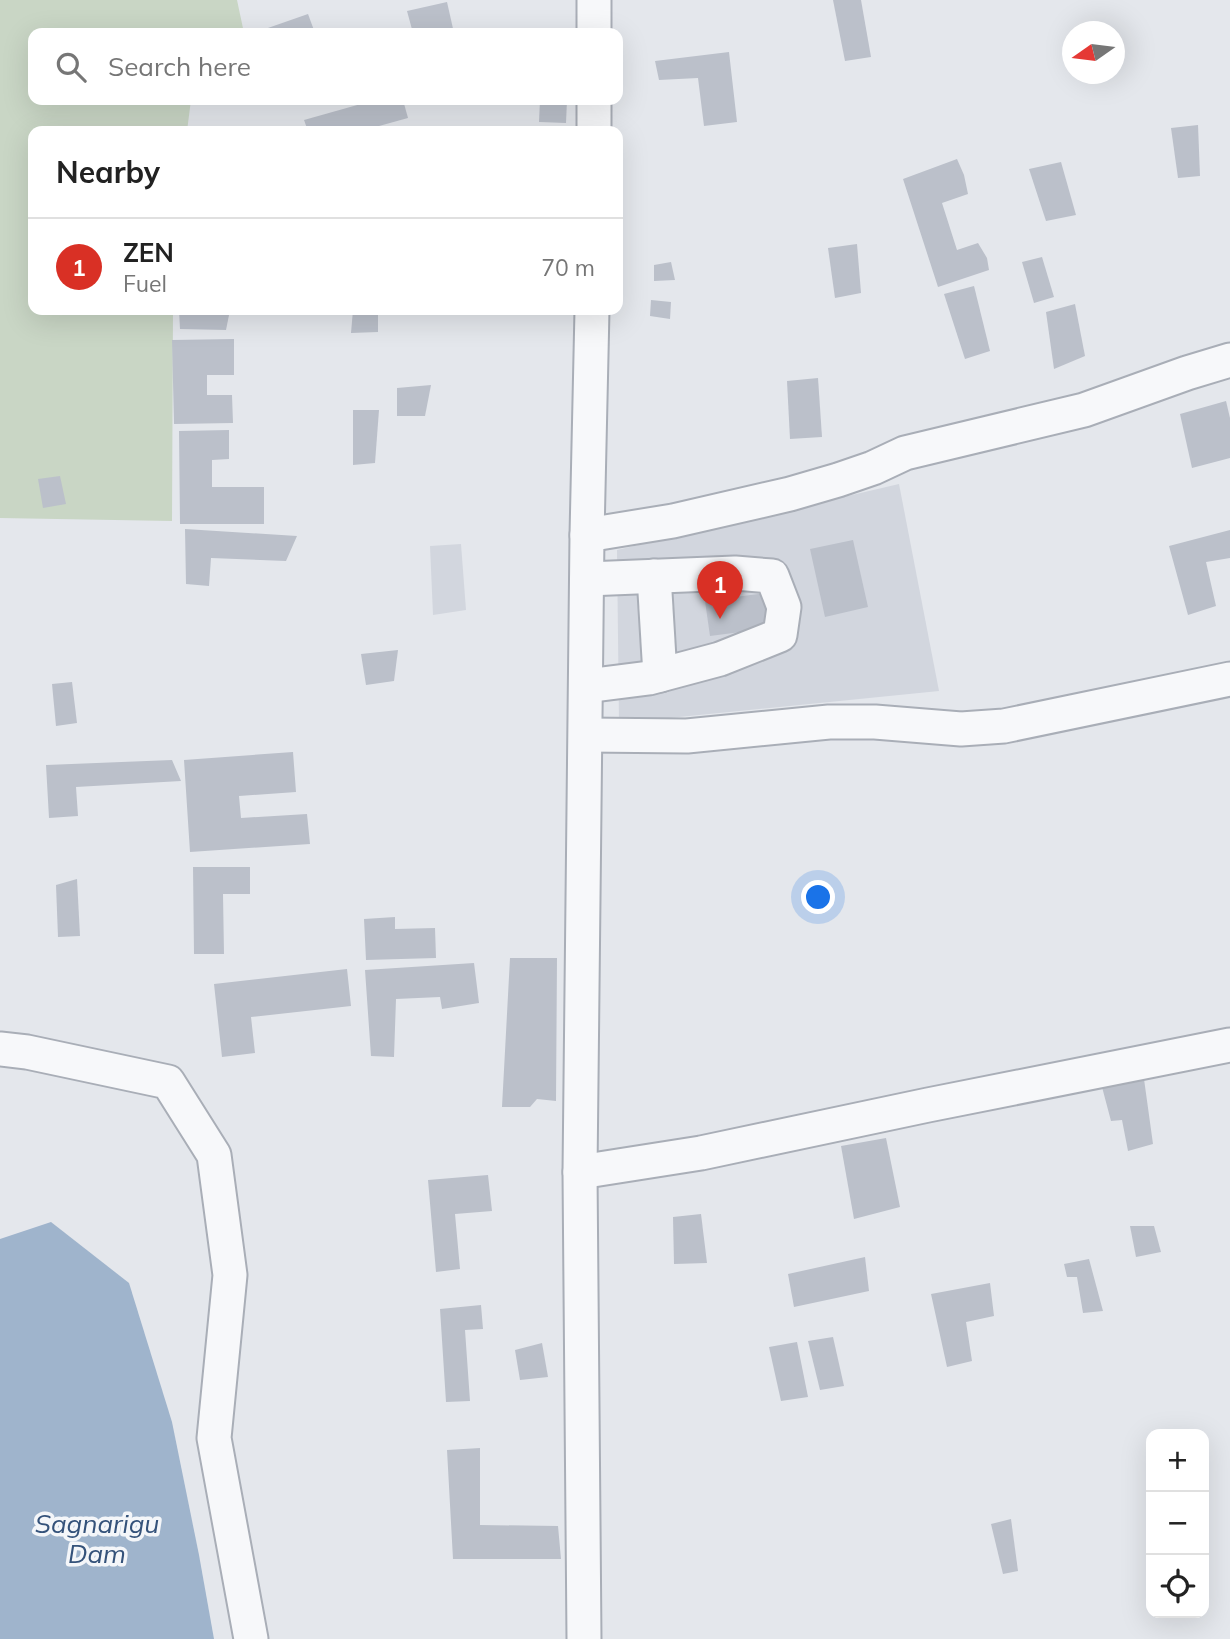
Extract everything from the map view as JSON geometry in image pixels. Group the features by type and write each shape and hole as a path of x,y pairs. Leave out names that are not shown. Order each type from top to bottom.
{"street":[{"path":"594,0 594,28"},
{"path":"594,105 594,126"},
{"path":"584,1639 580,1172 592,315"},
{"path":"587,535 673,521 790,494 838,480 905,453 1084,410 1230,360"},
{"path":"586,686 660,675 720,659 780,635 784,607 772,576 734,573 587,579"},
{"path":"654,576 660,675"},
{"path":"586,735 687,736 828,722 874,722 981,729 1230,680"},
{"path":"580,1172 701,1153 1230,1045"},
{"path":"0,1049 27,1052 168,1082 214,1155 230,1275 214,1438 251,1639"}],"shaded area":[{"path":"899,484 939,691 619,723 617,550"},
{"path":"461,544 466,610 433,615 430,546"}],"green space":[{"path":"0,0 237,0 243,28 28,28 28,105 190,105 188,126 28,126 28,315 173,315 172,521 0,518"}],"water":[{"name":"Sagnarigu Dam","path":"51,1222 129,1283 172,1422 214,1639 0,1639 0,1239"}],"building":[{"path":"833,0 861,0 871,57 845,61"},
{"path":"447,2 453,28 412,28 407,11"},
{"path":"308,14 313,28 268,28"},
{"path":"729,52 737,122 704,126 698,78 659,80 655,61"},
{"path":"357,105 404,105 408,118 379,126 306,126 304,120"},
{"path":"540,105 567,105 566,123 539,122"},
{"path":"1198,125 1200,176 1178,178 1171,128"},
{"path":"957,159 968,194 942,203 957,250 978,243 987,258 989,270 938,287 903,179"},
{"path":"1061,162 1076,215 1046,221 1029,169"},
{"path":"857,244 861,293 835,298 828,248"},
{"path":"1042,257 1054,297 1034,303 1022,262"},
{"path":"671,262 675,280 654,281 654,265"},
{"path":"974,286 990,351 965,359 944,294"},
{"path":"651,300 671,302 670,319 650,316"},
{"path":"1075,304 1085,356 1054,369 1046,312"},
{"path":"179,315 229,315 226,330 180,329"},
{"path":"353,315 378,315 378,332 351,333"},
{"path":"234,339 234,375 207,375 207,395 232,395 233,423 174,424 172,340"},
{"path":"818,378 822,437 790,439 787,381"},
{"path":"431,385 425,416 397,416 397,388"},
{"path":"1226,401 1230,418 1230,458 1192,468 1180,414"},
{"path":"353,410 379,410 375,463 353,465"},
{"path":"229,430 229,459 212,460 212,487 264,487 264,524 180,524 179,431"},
{"path":"60,476 66,504 43,508 38,479"},
{"path":"185,529 297,536 286,561 211,558 209,586 186,584"},
{"path":"1230,530 1230,558 1206,562 1216,606 1188,615 1169,546"},
{"path":"853,540 868,607 825,617 810,549"},
{"path":"766,593 771,628 710,636 705,601"},
{"path":"398,650 394,681 366,685 361,654"},
{"path":"72,682 77,723 56,726 52,684"},
{"path":"293,752 296,792 239,796 241,818 307,814 310,844 190,852 184,760"},
{"path":"172,760 181,781 76,787 78,816 49,818 46,765"},
{"path":"193,867 250,867 250,894 223,894 224,954 194,954"},
{"path":"77,879 80,936 58,937 56,885"},
{"path":"395,917 395,929 435,928 436,958 366,960 364,919"},
{"path":"510,958 557,958 556,1101 537,1099 530,1107 502,1107"},
{"path":"474,963 479,1003 442,1009 440,997 396,999 394,1057 371,1056 365,970"},
{"path":"347,969 351,1006 251,1017 255,1053 222,1057 214,984"},
{"path":"1144,1079 1153,1144 1128,1151 1122,1120 1111,1121 1102,1087"},
{"path":"886,1138 900,1207 854,1219 841,1146"},
{"path":"488,1175 492,1211 455,1214 460,1269 436,1272 428,1180"},
{"path":"701,1214 707,1263 674,1264 673,1217"},
{"path":"1130,1226 1154,1226 1161,1252 1136,1257"},
{"path":"865,1257 869,1291 794,1307 788,1274"},
{"path":"1089,1259 1103,1311 1083,1313 1077,1277 1067,1277 1064,1264"},
{"path":"990,1283 994,1316 966,1322 972,1361 947,1367 931,1294"},
{"path":"481,1305 483,1329 465,1330 470,1401 446,1402 440,1309"},
{"path":"833,1337 844,1386 820,1390 808,1341"},
{"path":"797,1342 808,1397 781,1401 769,1347"},
{"path":"542,1343 548,1377 520,1380 515,1350"},
{"path":"480,1448 480,1525 558,1526 561,1559 453,1559 447,1450"},
{"path":"1011,1519 1018,1571 1003,1574 991,1524"}],"place":[{"name":"ZEN","path":"720,619"}]}
